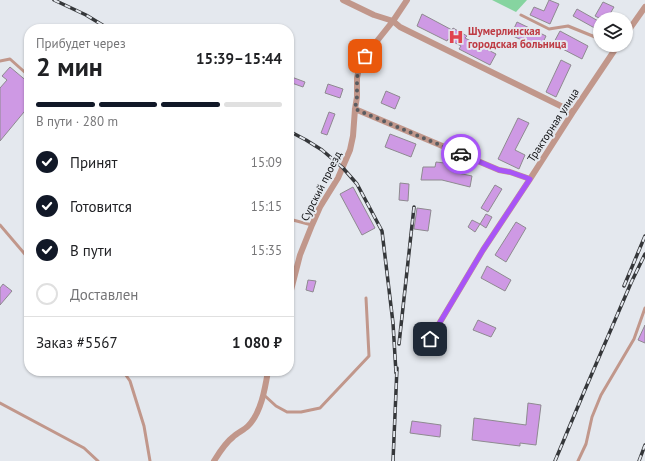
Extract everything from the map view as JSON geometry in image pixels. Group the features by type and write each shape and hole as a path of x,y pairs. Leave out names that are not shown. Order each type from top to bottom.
{"street":[{"path":"344,0 374,15 393,21 400,27 573,112"},
{"name":"Сурский проезд","path":"294,278 300,255 312,225 320,207 338,178 350,150 353,136 359,68 365,56 393,21 407,0"},
{"path":"633,24 645,7"},
{"name":"Тракторная улица","path":"430,339 483,250 612,52"},
{"path":"355,109 499,170 530,179"},
{"path":"214,461 228,441 248,426 256,414 264,395 267,376"}],"lane":[{"path":"521,15 549,29 568,26 593,36"},
{"path":"0,61 10,58 24,71"},
{"path":"294,220 312,225"},
{"path":"0,225 24,253"},
{"path":"264,395 276,406 287,412 301,412 320,408 369,356 366,298"},
{"path":"578,461 586,444 592,417 601,395 634,339 645,308"},
{"path":"126,376 130,381 144,426 150,461"},
{"path":"0,403 84,448 98,461"}],"green space":[{"path":"492,0 527,0 516,12"}],"building":[{"path":"549,0 559,4 550,24 530,15 534,7 544,11"},
{"path":"603,2 614,7 611,12 597,12"},
{"path":"577,9 593,18 593,27 573,16"},
{"path":"422,14 452,30 453,28 467,36 465,38 496,54 490,65 459,49 461,46 448,39 447,41 417,26"},
{"path":"517,22 546,36 540,49 511,35"},
{"path":"560,31 588,46 582,59 553,44"},
{"path":"561,60 571,65 556,97 546,92"},
{"path":"10,67 24,79 24,112 0,141 0,88 7,80 2,76"},
{"path":"294,78 305,82 303,87 294,84"},
{"path":"328,84 343,89 340,98 325,93"},
{"path":"386,91 400,97 395,109 381,103"},
{"path":"329,112 335,114 327,135 321,133"},
{"path":"518,118 529,123 515,150 525,155 519,169 498,159"},
{"path":"390,134 416,144 411,157 385,147"},
{"path":"436,162 453,164 453,172 472,176 470,187 442,180 421,180 423,167 435,167"},
{"path":"400,183 409,184 408,201 399,200"},
{"path":"495,185 502,189 488,212 481,208"},
{"path":"353,187 375,228 362,235 340,194"},
{"path":"417,208 431,210 428,231 414,229"},
{"path":"486,214 492,217 486,228 480,224"},
{"path":"472,220 480,224 475,232 468,227"},
{"path":"516,222 526,228 506,262 495,255"},
{"path":"487,266 511,280 505,291 481,278"},
{"path":"308,280 316,281 313,292 306,290"},
{"path":"3,284 12,291 0,305 0,288"},
{"path":"478,320 496,328 491,337 473,330"},
{"path":"645,325 645,343 638,340"},
{"path":"528,403 541,405 536,445 520,443 520,446 472,440 474,418 526,425"},
{"path":"412,421 441,425 440,437 410,433"}],"railway":[{"path":"54,0 86,15 101,24"},
{"path":"294,134 322,150 343,168 357,184 382,231 393,323 396,373"},
{"path":"399,344 414,207"},
{"path":"624,286 645,236"},
{"path":"555,461 631,283 645,254"},
{"path":"393,461 397,368"},
{"path":"639,461 645,445"}],"way so far":[{"path":"365,56 359,68 357,78 357,97 355,109 461,154"}],"place":[{"name":"Шумерлинская городская больница","path":"456,37"}],"route":[{"path":"430,339 483,250 530,179 499,170 461,154"}]}
